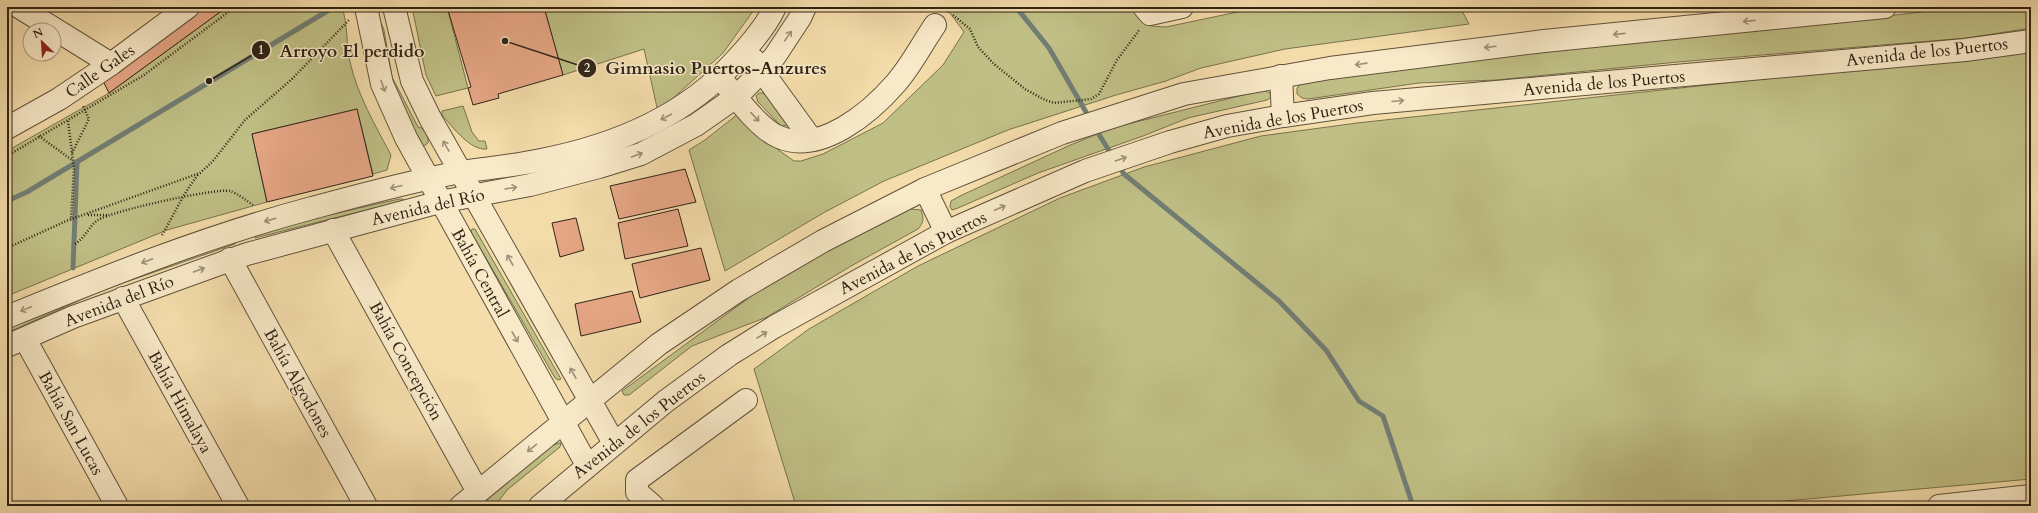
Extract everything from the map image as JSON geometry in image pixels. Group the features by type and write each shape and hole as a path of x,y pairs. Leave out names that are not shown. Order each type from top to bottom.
{"street":[{"path":"19,7 111,64"},
{"name":"Calle Gales","path":"7,128 59,98 111,64 188,7"},
{"name":"Avenida del Río","path":"7,317 151,260 239,229 428,179 461,172 542,160 588,148 641,129 670,115 720,77 746,49 775,7"},
{"name":"Avenida del Río","path":"16,343 73,317 239,256 440,202 473,194 530,185 600,167 641,154 696,125 736,97 762,72 796,24 805,7"},
{"path":"1147,10 1182,7"},
{"path":"461,506 659,344 739,290 823,241 925,189 1055,136 1184,94 1281,76 1403,58 1544,41 1885,7"},
{"path":"362,14 395,9"},
{"name":"Bahía Central","path":"395,9 412,81 430,118 614,443"},
{"name":"Bahía Central","path":"362,14 382,84 406,138 440,202 587,465"},
{"path":"720,77 736,97 765,128 778,136 793,142 812,140 838,132 867,111 896,83 935,25"},
{"name":"Avenida de los Puertos","path":"540,506 587,465 666,401 729,355 774,327 946,232 1093,169 1170,142 1227,126 1373,103 1926,53 2031,41"},
{"path":"746,49 812,140"},
{"path":"1281,76 1284,116"},
{"path":"684,105 696,125"},
{"path":"925,189 946,232"},
{"name":"Bahía Algodones","path":"239,229 239,256 366,506"},
{"name":"Bahía Concepción","path":"333,230 478,492"},
{"name":"Bahía Himalaya","path":"122,298 238,506"},
{"name":"Bahía San Lucas","path":"16,343 117,506"},
{"path":"653,506 637,492 637,480 746,400"},
{"path":"1939,506 2031,496"}],"path":[{"path":"7,156 144,75 235,7"},
{"path":"935,25 950,13 970,28 978,47 994,64 1025,89 1054,103 1091,99 1099,94 1117,60 1147,10"},
{"path":"161,238 186,189 212,161 245,120 362,14"},
{"path":"72,153 89,119 82,104"},
{"path":"68,121 73,161 72,220"},
{"path":"35,132 73,161"},
{"path":"7,248 72,220 200,173"},
{"path":"75,244 83,239 98,220 110,215 214,191 230,191 259,209"},
{"path":"86,215 110,215"}],"green space":[{"path":"227,7 342,7 353,74 368,110 391,155 387,170 373,174 357,109 252,134 267,202 167,230 7,296 7,151 109,93"},
{"path":"412,7 447,7 468,88 436,96 426,75"},
{"path":"544,7 756,7 723,53 658,112 644,49 563,75"},
{"path":"934,7 1132,7 1151,26 1166,27 1261,7 1460,7 1469,24 1285,49 1201,68 1166,81 1116,95 1008,130 884,181 825,212 725,271 689,150 705,140 738,114 749,119 777,149 794,161 801,161 823,154 883,123 943,65 964,32 950,13"},
{"path":"1965,7 2031,7 2031,28 1967,38 1678,62 1496,80 1419,83 1308,99 1302,98 1297,94 1297,88 1301,84 1324,79 1585,46 1746,32"},
{"path":"378,22 381,23 384,30 392,77 418,127 424,129 428,137 428,143 424,146 418,146 386,79"},
{"path":"2031,50 2031,479 1729,506 796,506 754,369 809,329 918,266 1060,198 1144,167 1261,136 1357,123"},
{"path":"1263,90 1270,93 1271,97 1267,100 1188,118 1143,136 1038,173 958,208 952,210 950,207 951,201 960,196 1068,146 1112,128"},
{"path":"759,93 763,93 769,98 790,125 781,126 758,102 756,96"},
{"path":"463,106 472,132 479,141 485,141 487,149 481,149 468,142 442,115 442,111"},
{"path":"403,199 403,203 374,208 255,238 258,231"},
{"path":"910,209 921,210 923,220 918,229 851,266 767,317 692,346 629,395 624,395 622,391 754,294 829,250"},
{"path":"472,229 475,229 561,379 558,380 555,378 471,232"},
{"path":"236,242 235,244 100,291 7,333 7,325 96,286"},
{"path":"561,443 560,447 507,490 495,506 477,506 551,446"}],"building":[{"path":"202,7 227,7 109,93 102,79"},
{"path":"447,7 544,7 563,75 498,94 499,98 473,105 468,88 471,87"},
{"path":"357,109 373,176 267,202 252,134"},
{"path":"685,169 696,202 619,219 610,186"},
{"path":"678,209 688,246 625,259 618,223"},
{"path":"576,218 584,250 560,257 552,223"},
{"path":"701,248 710,280 640,298 632,264"},
{"path":"632,291 641,322 581,336 575,304"}],"waterway":[{"path":"7,201 27,192 334,7"},
{"path":"1016,7 1049,48 1090,119"},
{"path":"1095,128 1113,157"},
{"path":"73,268 77,162"},
{"path":"1118,165 1124,174 1279,301 1326,350 1359,401 1383,416 1413,506"}],"place":[{"name":"Gimnasio Puertos-Anzures","path":"505,41"},
{"name":"Arroyo El perdido","path":"209,81"}]}
